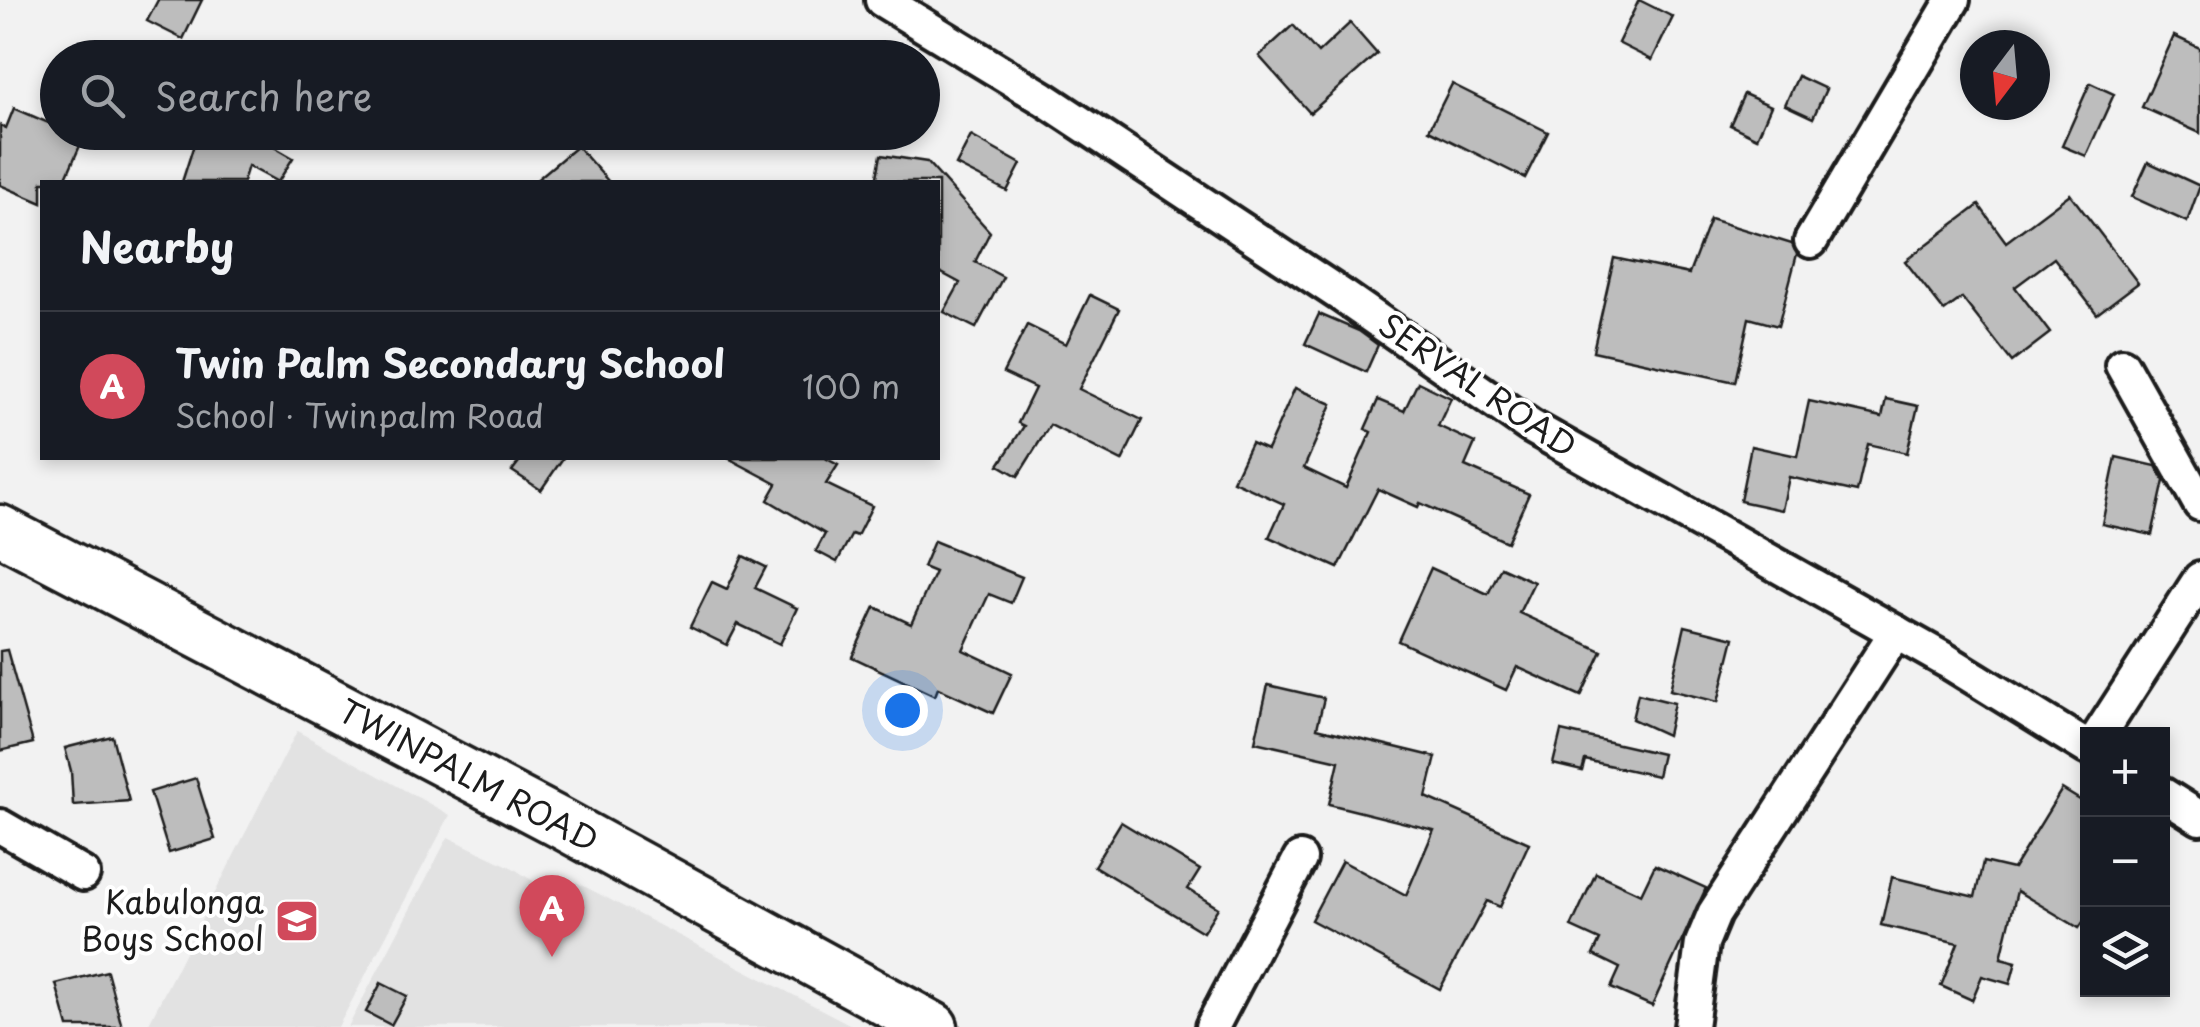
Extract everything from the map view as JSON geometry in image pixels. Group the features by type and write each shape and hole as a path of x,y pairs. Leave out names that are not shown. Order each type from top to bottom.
{"main road":[{"name":"TWINPALM ROAD","path":"0,530 560,822 933,1027"}],"street":[{"name":"SERVAL ROAD","path":"882,0 1044,98 1530,426 1896,632 2080,743"},
{"path":"1811,241 1953,0"},
{"path":"2122,365 2200,504"},
{"path":"2105,727 2200,579"},
{"path":"1691,1027 1702,943 1714,914 1896,632"},
{"path":"2170,799 2200,818"},
{"path":"0,826 83,874"},
{"path":"1212,1027 1300,859"}],"shaded area":[{"name":"Kabulonga Boys School","path":"297,731 450,815 338,1027 147,1027"},
{"path":"448,837 513,868 542,887 576,882 855,1027 348,1027"}],"building":[{"path":"158,0 202,0 183,39 147,21"},
{"path":"1639,0 1673,17 1652,60 1618,43"},
{"path":"1350,23 1377,54 1310,113 1259,56 1293,25 1318,53"},
{"path":"2174,36 2200,48 2200,133 2142,107"},
{"path":"1798,76 1826,89 1813,118 1785,105"},
{"path":"2090,83 2114,94 2086,156 2062,146"},
{"path":"1452,84 1548,132 1525,178 1429,130"},
{"path":"1744,94 1771,106 1757,138 1730,125"},
{"path":"14,108 40,119 40,150 78,150 65,180 40,180 40,202 0,185 0,125 6,128"},
{"path":"971,136 1021,164 1007,191 956,165"},
{"path":"192,150 279,150 293,158 279,180 248,166 244,180 183,180"},
{"path":"572,150 581,150 607,180 536,180"},
{"path":"881,155 927,162 990,232 975,262 1003,277 976,328 944,312 960,283 940,272 940,180 876,180"},
{"path":"2148,162 2200,186 2187,222 2132,197"},
{"path":"2070,194 2138,283 2097,314 2054,258 2015,287 2050,333 2012,362 1962,298 1944,311 1905,261 1979,205 2006,242"},
{"path":"1710,219 1792,244 1797,254 1778,326 1749,318 1735,382 1593,351 1614,258 1689,274"},
{"path":"1090,295 1119,309 1079,389 1142,420 1122,461 1050,425 1018,476 999,465 1024,426 1018,423 1035,388 1003,373 1027,325 1066,344"},
{"path":"1319,314 1359,331 1378,345 1366,372 1305,344"},
{"path":"1418,382 1451,398 1438,426 1475,443 1465,466 1529,494 1507,542 1420,503 1418,507 1378,489 1338,568 1269,537 1284,504 1233,481 1251,443 1267,450 1295,388 1332,404 1304,468 1346,488 1371,432 1365,429 1378,400 1404,411"},
{"path":"1886,399 1918,406 1907,453 1868,444 1857,492 1789,477 1782,510 1740,501 1751,446 1797,456 1809,401 1882,417"},
{"path":"2116,457 2156,466 2164,481 2152,535 2102,524"},
{"path":"520,460 562,460 541,490 512,471"},
{"path":"732,460 829,460 838,465 826,484 872,506 857,536 852,534 837,562 816,551 825,534 768,500 777,484"},
{"path":"934,541 1022,577 1011,603 989,594 963,650 1012,673 993,713 938,688 935,696 852,657 875,607 911,624 935,572 923,567"},
{"path":"743,556 766,567 755,588 797,608 780,644 738,624 727,645 690,627 712,582 727,589"},
{"path":"1501,567 1534,582 1519,613 1602,651 1581,696 1517,667 1506,690 1398,641 1431,568 1488,594"},
{"path":"1685,626 1734,638 1718,702 1670,690"},
{"path":"7,650 33,743 0,751 0,651"},
{"path":"1268,685 1324,698 1317,728 1436,757 1426,797 1529,843 1500,907 1487,901 1440,989 1311,920 1342,861 1406,895 1434,830 1329,804 1339,761 1255,742"},
{"path":"1638,694 1674,703 1667,735 1632,719"},
{"path":"1561,731 1662,754 1657,776 1585,760 1582,771 1553,764"},
{"path":"112,736 129,801 73,805 65,748"},
{"path":"196,778 215,839 169,853 150,792"},
{"path":"2062,789 2080,800 2080,927 2017,891 2001,958 2016,962 2010,984 1982,976 1972,1000 1941,986 1958,943 1881,925 1892,877 1975,897 1983,862 2013,869"},
{"path":"1121,822 1200,870 1188,889 1218,908 1203,932 1094,866"},
{"path":"1655,865 1706,888 1652,1006 1611,988 1620,968 1593,955 1600,940 1571,927 1596,873 1641,894"},
{"path":"107,971 122,1027 68,1027 56,984"},
{"path":"381,983 407,996 391,1025 366,1012"}],"place":[{"name":"Kabulonga Boys School","path":"297,921"},
{"name":"Twin Palm Secondary School","path":"552,957"}]}
